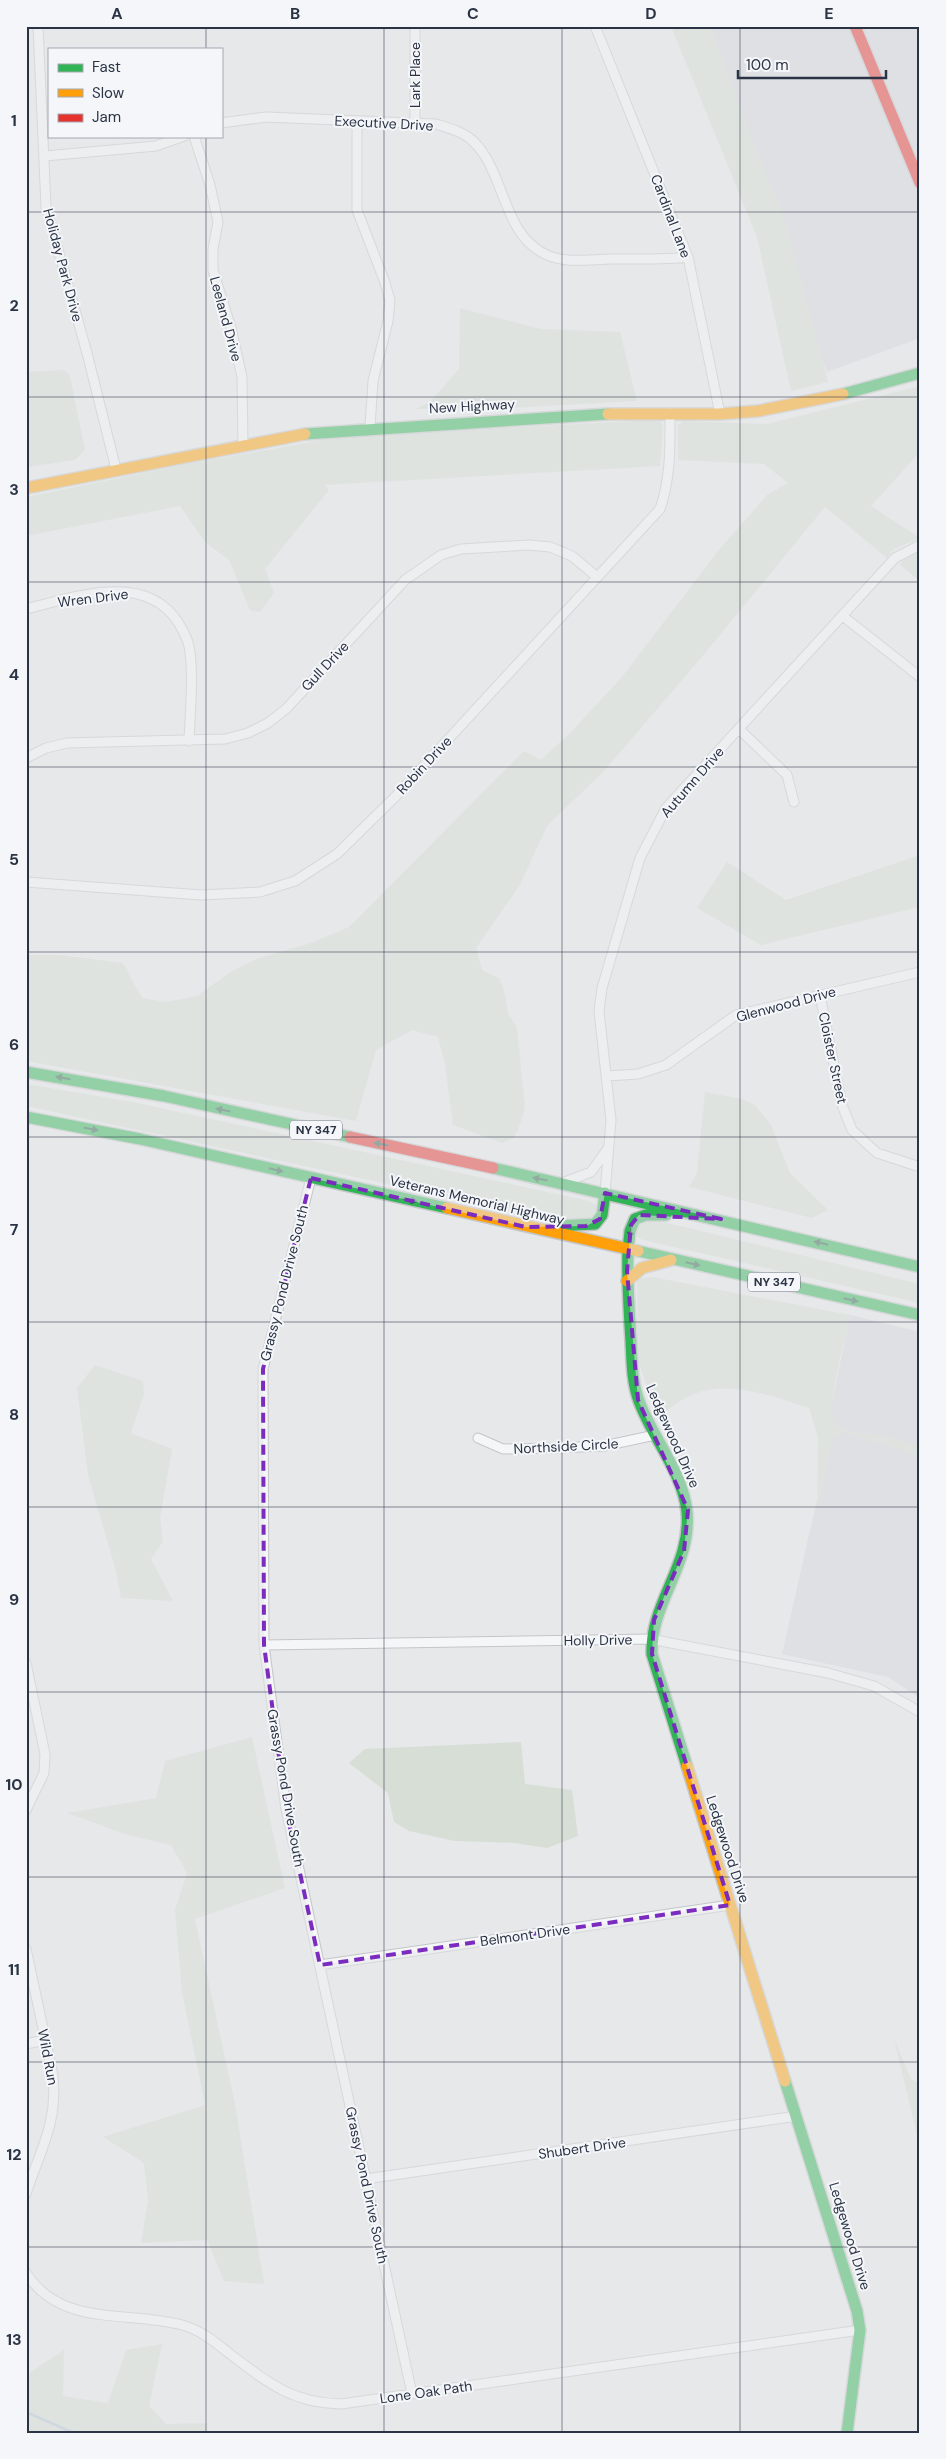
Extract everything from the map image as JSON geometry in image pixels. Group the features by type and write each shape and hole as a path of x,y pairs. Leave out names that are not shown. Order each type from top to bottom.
{"main road":[{"path":"855,26 920,183"},
{"name":"New Highway","path":"26,488 280,437 370,426 587,414 720,414 789,406 920,373"},
{"name":"NY 347","path":"26,1072 162,1096 605,1193 920,1267"},
{"name":"Veterans Memorial Highway","path":"26,1116 920,1315"},
{"path":"526,1226 586,1226 595,1224 602,1215 605,1193"},
{"name":"Ledgewood Drive","path":"722,1220 649,1214 639,1215 631,1226 627,1281 634,1384 638,1400 680,1485 688,1510 688,1532 684,1551 654,1620 650,1639 656,1673 798,2116 857,2311 860,2330 847,2433"},
{"path":"627,1281 638,1271 672,1259"}],"street":[{"name":"Holiday Park Drive","path":"38,26 46,207 87,353 116,469"},
{"name":"Lark Place","path":"415,26 415,124"},
{"name":"Cardinal Lane","path":"594,26 688,257 720,414"},
{"name":"Executive Drive","path":"222,123 266,117 436,124 455,130 472,141 485,156 512,219 526,239 546,255 561,259 587,260 688,257"},
{"path":"357,121 357,210 390,300 388,321 373,382 370,426"},
{"path":"45,156 156,146 178,138"},
{"name":"Leeland Drive","path":"195,138 210,185 218,222 213,249 213,270 231,328 242,377 243,445"},
{"name":"Robin Drive","path":"26,882 201,895 260,892 296,881 337,854 398,795 660,509 669,471 670,413"},
{"name":"Gull Drive","path":"26,758 46,748 66,743 225,739 268,723 286,709 404,580 441,555 461,549 529,545 550,547 572,556 597,577"},
{"name":"Autumn Drive","path":"605,1193 611,1120 599,1011 602,988 640,858 666,808 844,617 895,558 920,545"},
{"name":"Wren Drive","path":"26,609 89,595 128,591 148,596 163,604 183,631 189,646 189,741"},
{"path":"844,617 920,677"},
{"path":"739,729 787,775 794,802"},
{"name":"Glenwood Drive","path":"607,1076 638,1074 666,1065 736,1015 920,972"},
{"name":"Cloister Street","path":"820,995 842,1105 852,1130 877,1153 920,1167"},
{"name":"Autumn Drive","path":"562,1184 591,1172 608,1148"},
{"name":"Grassy Pond Drive South","path":"311,1178 262,1369 264,1645 286,1809 412,2394"},
{"name":"Northside Circle","path":"478,1438 504,1449 604,1446 655,1435"},
{"name":"Holly Drive","path":"264,1645 650,1639 828,1673 874,1686 920,1712"},
{"path":"26,1663 45,1754 44,1773 26,1810"},
{"name":"Belmont Drive","path":"320,1965 730,1905"},
{"name":"Wild Run","path":"26,1949 55,2094 54,2114 48,2136 26,2194"},
{"path":"26,2044 45,2040"},
{"name":"Shubert Drive","path":"366,2179 798,2116"},
{"name":"Lone Oak Path","path":"26,2273 48,2297 68,2308 94,2314 181,2325 204,2334 260,2377 298,2398 316,2403 341,2404 860,2330"}],"highlighted area":[{"path":"311,1178 526,1227 586,1226 600,1219 605,1193 721,1219 639,1215 631,1225 627,1271 638,1400 688,1510 684,1551 654,1620 652,1654 730,1905 320,1965 286,1809 264,1645 263,1369"}],"shaded area":[{"path":"671,26 710,26 752,139 784,217 828,382 791,391 757,237"},
{"path":"689,26 920,26 920,338 827,372"},
{"path":"460,308 541,329 620,332 637,401 509,408 416,409 430,402 459,369"},
{"path":"64,370 70,376 85,450 75,460 26,467 26,372"},
{"path":"920,386 920,452 871,506 920,538 894,549 887,558 825,507 701,658 604,771 547,826 520,885 476,948 482,970 499,978 504,990 508,1013 517,1028 525,1108 518,1130 513,1138 502,1143 453,1125 445,1064 438,1037 412,1030 376,1050 356,1121 26,1061 26,955 59,955 123,963 142,998 166,1002 197,996 232,971 256,959 311,943 349,927 524,751 541,760 570,733 622,677 718,551 767,495 788,483 764,464 678,460 678,425 683,421 767,424"},
{"path":"651,420 661,422 663,428 660,466 325,485 329,490 265,569 274,593 260,612 250,610 229,560 205,542 180,506 26,536 26,497 182,465 339,437"},
{"path":"920,551 920,581 900,565 904,559"},
{"path":"920,855 920,907 761,945 697,908 727,862 786,900"},
{"path":"26,1084 133,1102 589,1201 599,1207 598,1215 577,1221 545,1213 490,1206 26,1106"},
{"path":"705,1092 742,1099 755,1105 771,1125 790,1173 828,1210 812,1218 689,1187 697,1172"},
{"path":"647,1218 920,1284 920,1303 643,1240 637,1237 634,1226"},
{"path":"653,1277 850,1315 835,1386 832,1414 834,1424 851,1431 893,1438 920,1446 920,1456 845,1433 833,1436 817,1515 818,1437 809,1408 765,1394 734,1389 719,1389 689,1396 657,1418 638,1360 637,1279"},
{"path":"850,1315 920,1332 920,1698 888,1677 782,1654 833,1429 827,1428"},
{"path":"95,1365 143,1381 144,1394 131,1433 172,1449 160,1518 163,1541 151,1559 173,1601 121,1598 116,1571 88,1475 77,1388"},
{"path":"252,1737 285,1888 195,1919 235,2104 264,2284 224,2281 207,2240 141,2243 148,2200 144,2163 103,2137 205,2105 182,1992 175,1910 187,1873 171,1845 128,1835 67,1813 156,1798 165,1761"},
{"path":"521,1742 525,1784 572,1790 578,1836 547,1848 515,1843 455,1841 409,1831 394,1822 388,1793 349,1763 365,1749"},
{"path":"894,2039 911,2079 920,2084 920,2147"},
{"path":"162,2344 149,2406 166,2424 207,2423 207,2433 26,2433 26,2375 64,2350 63,2396 108,2403 126,2350"}],"waterway":[{"path":"26,2412 74,2433"}],"traffic: fast":[{"path":"843,394 920,373"},
{"path":"305,434 608,414"},
{"path":"26,1072 164,1096 350,1137"},
{"path":"26,1117 140,1139 447,1208"},
{"path":"493,1168 920,1267"},
{"path":"555,1226 595,1224 602,1215 605,1193"},
{"path":"628,1250 630,1231 635,1219 646,1215 666,1215"},
{"path":"628,1250 629,1307 635,1387 645,1415 680,1483 687,1512 687,1531 683,1549 678,1567 657,1618 653,1635 652,1654 687,1766"},
{"path":"638,1251 920,1315"},
{"path":"785,2081 857,2311 860,2330 847,2433"}],"traffic: slow":[{"path":"608,414 720,414 758,411 843,394"},
{"path":"26,488 305,434"},
{"path":"447,1208 638,1251"},
{"path":"627,1281 642,1268 671,1260"},
{"path":"687,1766 785,2081"}],"traffic: jam":[{"path":"855,26 920,183"},
{"path":"350,1137 493,1168"}]}
